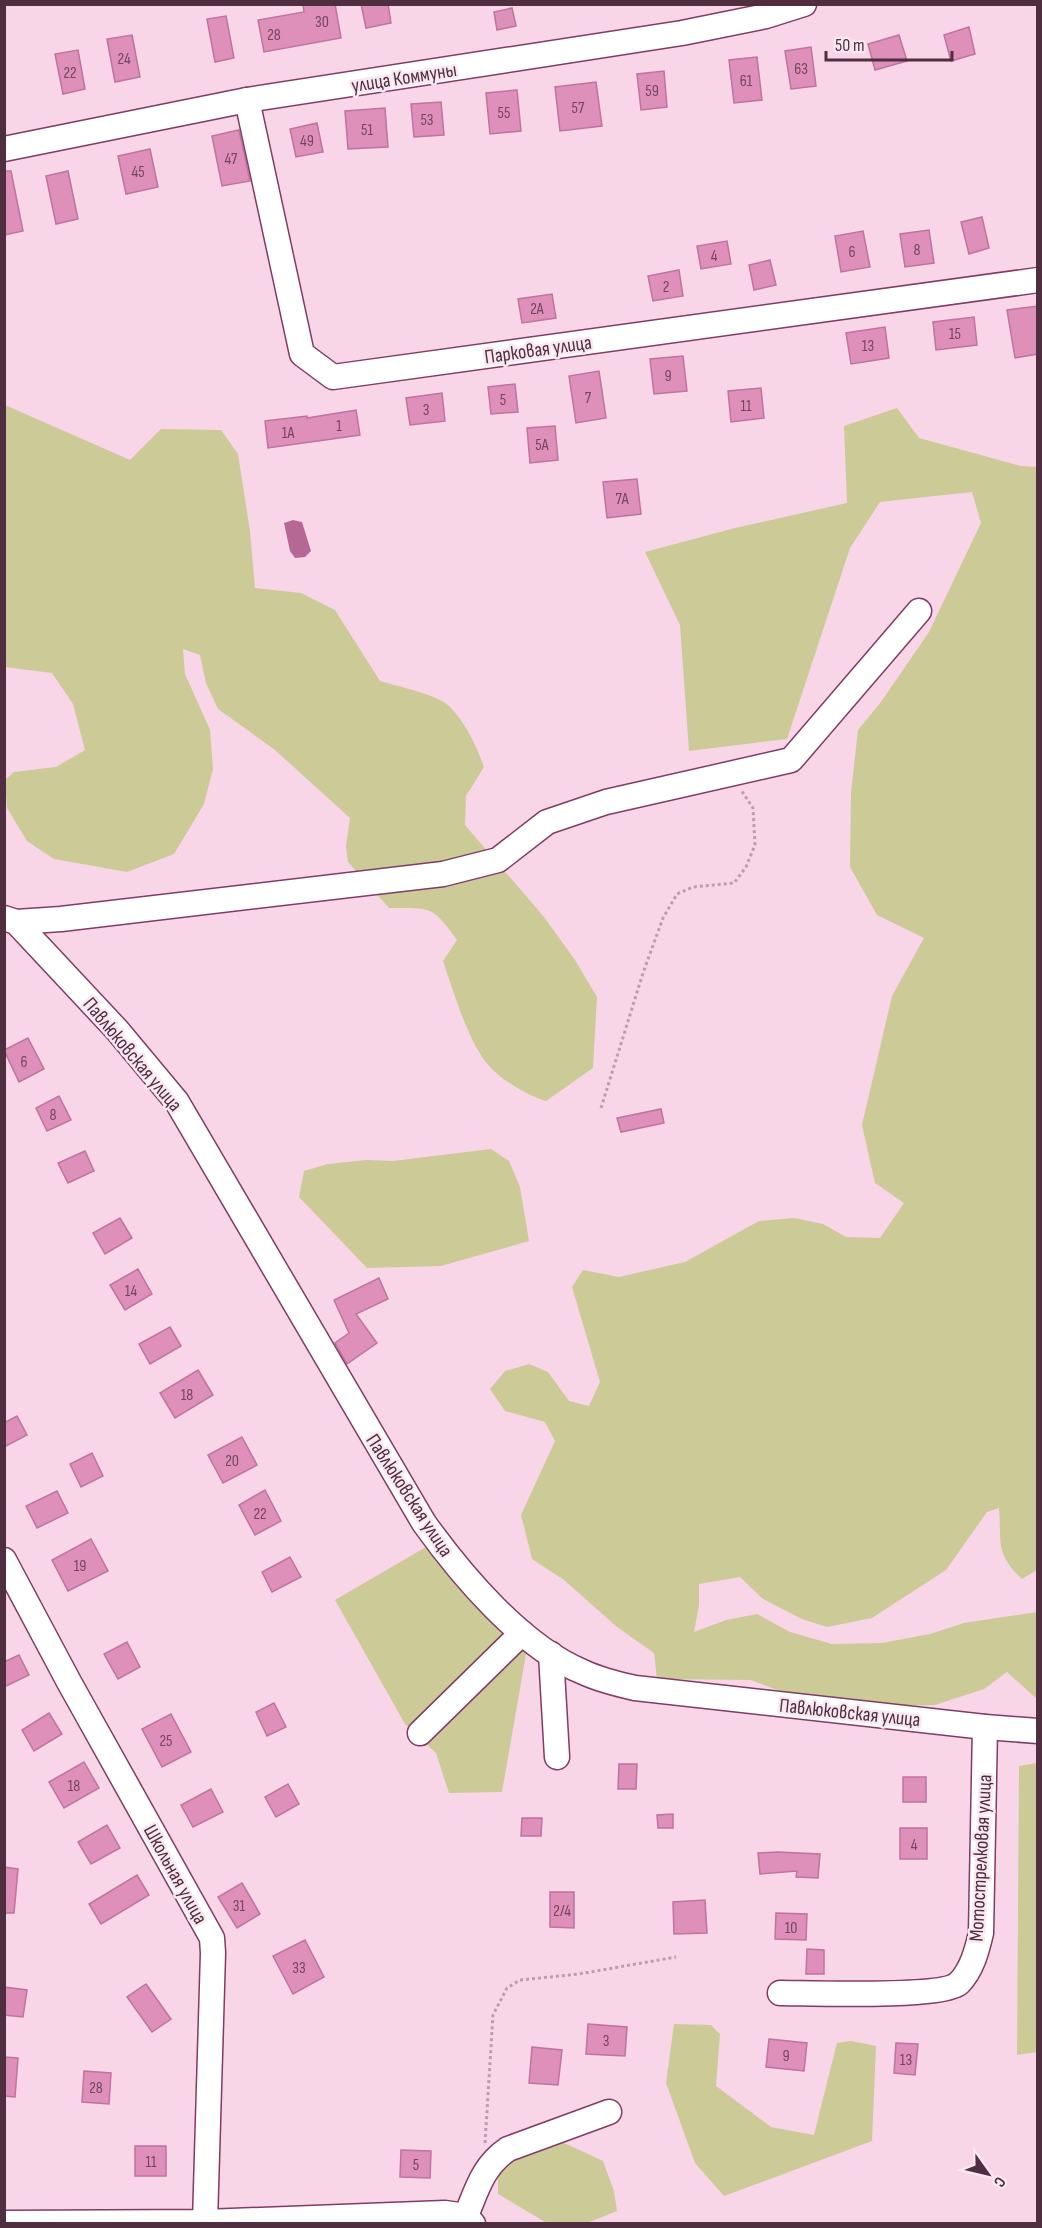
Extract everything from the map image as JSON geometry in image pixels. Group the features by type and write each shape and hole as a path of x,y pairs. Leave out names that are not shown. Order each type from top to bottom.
{"street":[{"name":"улица Коммуны","path":"4,149 247,100 682,33 766,15 804,4"},
{"name":"Парковая улица","path":"247,100 302,354 333,377 1038,280"},
{"path":"10,920 60,919 443,874 498,860 547,822 606,802 791,760 918,611"},
{"name":"Павлюковская улица","path":"10,920 117,1030 177,1102 424,1523 466,1576 522,1633 581,1672 635,1688 1038,1731"},
{"name":"Школьная улица","path":"4,1560 69,1682 212,1938 206,2222"},
{"path":"420,1733 522,1633"},
{"path":"551,1654 557,1757"},
{"name":"Мотострелковая улица","path":"780,1993 928,1991 957,1985 974,1959 981,1933 986,1727"},
{"path":"4,2223 206,2222 445,2213 469,2219 482,2177 496,2158 508,2149 609,2112"}],"path":[{"path":"601,1108 647,962 663,918 677,894 693,887 734,884 746,867 755,845 753,808 730,774"},
{"path":"482,2177 494,2015 507,1988 520,1980 579,1974 676,1957"}],"shaded area":[{"path":"5,405 130,460 161,429 221,430 238,454 250,531 255,588 301,593 335,610 380,681 417,691 444,702 465,727 484,767 466,796 465,825 544,917 575,960 597,997 593,1068 546,1101 531,1096 516,1087 490,1067 475,1045 443,961 457,940 436,914 422,909 389,908 348,862 346,846 350,818 275,750 218,709 206,683 200,655 183,649 185,674 210,730 213,769 204,804 174,854 127,872 54,859 27,841 7,808 5,780 14,772 56,767 85,750 73,704 52,673 5,667"},
{"path":"897,408 919,438 1021,466 1037,467 1037,1570 1022,1579 1007,1562 1001,1546 999,1508 987,1512 946,1570 872,1618 827,1627 802,1619 763,1599 740,1577 699,1584 699,1605 694,1632 726,1620 757,1614 790,1632 832,1644 882,1643 930,1634 964,1623 1037,1612 1037,1699 1007,1672 984,1689 935,1705 845,1707 804,1700 751,1680 657,1679 654,1653 617,1627 564,1580 532,1559 521,1515 555,1441 545,1422 505,1411 490,1389 505,1371 529,1364 548,1372 569,1401 589,1406 600,1382 572,1287 583,1270 619,1277 685,1262 759,1221 794,1218 823,1224 846,1237 880,1238 904,1203 875,1183 862,1125 892,996 924,938 877,915 850,867 851,793 858,730 881,702 929,632 981,523 972,492 880,502 850,548 787,739 689,751 680,625 645,552 735,528 847,503 844,426"},
{"path":"293,520 302,522 311,551 305,557 295,558 290,551 284,523"},
{"path":"491,1149 509,1161 520,1187 529,1241 441,1266 367,1268 299,1197 304,1171 328,1164 366,1160 393,1161"},
{"path":"426,1547 526,1654 502,1792 449,1793 436,1753 405,1724 335,1600"},
{"path":"1037,1763 1037,2052 1017,2055 1019,1766"},
{"path":"674,2024 711,2025 720,2034 716,2086 771,2127 814,2135 837,2043 851,2041 876,2046 872,2141 724,2196 695,2163 666,2083"},
{"path":"562,2142 603,2161 614,2191 617,2211 587,2223 547,2223 498,2194 498,2176 522,2154"}],"building":[{"path":"303,4 335,4 341,38 264,52 258,20 304,12"},
{"path":"361,4 388,4 391,23 366,28"},
{"path":"512,8 516,26 497,30 494,12"},
{"path":"226,16 234,58 215,62 207,19"},
{"path":"969,27 975,54 951,61 944,35"},
{"path":"132,35 140,77 115,82 107,39"},
{"path":"899,35 907,61 875,70 868,44"},
{"path":"811,47 816,86 791,89 785,51"},
{"path":"78,50 85,89 63,94 55,54"},
{"path":"757,57 762,100 734,103 729,60"},
{"path":"664,71 667,107 641,110 637,74"},
{"path":"596,82 602,126 560,131 555,87"},
{"path":"517,90 521,131 490,134 486,93"},
{"path":"441,102 444,135 414,137 411,104"},
{"path":"385,108 388,147 348,149 345,111"},
{"path":"317,123 323,152 296,157 290,129"},
{"path":"239,130 250,181 222,186 212,136"},
{"path":"150,149 158,187 126,194 118,156"},
{"path":"4,171 11,171 23,231 4,235"},
{"path":"68,171 78,219 56,224 46,176"},
{"path":"982,217 989,248 969,254 961,222"},
{"path":"929,230 934,263 905,267 900,234"},
{"path":"863,231 870,267 841,272 835,236"},
{"path":"727,241 731,264 701,269 697,246"},
{"path":"770,260 776,285 754,290 749,265"},
{"path":"679,270 683,296 653,301 648,276"},
{"path":"552,294 556,318 522,323 518,299"},
{"path":"1038,306 1038,354 1015,358 1007,310"},
{"path":"974,317 977,345 936,350 933,322"},
{"path":"885,327 889,358 851,364 846,333"},
{"path":"683,356 687,391 654,394 650,359"},
{"path":"599,371 606,418 576,423 569,376"},
{"path":"515,384 518,412 491,414 488,387"},
{"path":"761,388 764,418 731,422 728,391"},
{"path":"442,393 445,421 410,425 406,398"},
{"path":"356,410 360,435 268,448 265,421 307,416 307,418"},
{"path":"555,426 558,460 530,463 527,428"},
{"path":"637,479 641,514 607,518 603,482"},
{"path":"28,1038 44,1069 19,1082 4,1050"},
{"path":"59,1096 71,1120 47,1131 36,1108"},
{"path":"661,1109 664,1123 621,1132 617,1118"},
{"path":"85,1151 94,1171 68,1183 58,1163"},
{"path":"120,1218 132,1238 105,1254 93,1233"},
{"path":"138,1269 152,1294 125,1310 110,1285"},
{"path":"379,1278 388,1299 356,1314 377,1343 347,1364 335,1343 349,1333 334,1300"},
{"path":"170,1327 181,1346 150,1364 139,1344"},
{"path":"198,1370 213,1395 175,1418 160,1393"},
{"path":"17,1416 27,1435 4,1447 4,1423"},
{"path":"242,1437 257,1465 223,1483 208,1455"},
{"path":"92,1453 103,1476 81,1487 70,1464"},
{"path":"265,1490 281,1521 255,1535 239,1505"},
{"path":"57,1491 68,1513 37,1528 26,1506"},
{"path":"91,1539 108,1571 68,1591 52,1560"},
{"path":"290,1557 301,1577 272,1592 262,1572"},
{"path":"127,1642 140,1667 118,1679 104,1654"},
{"path":"19,1655 29,1675 4,1687 4,1662"},
{"path":"274,1703 286,1727 267,1736 256,1712"},
{"path":"49,1713 62,1734 34,1751 22,1730"},
{"path":"171,1714 191,1752 162,1767 142,1729"},
{"path":"84,1762 99,1788 64,1808 49,1782"},
{"path":"619,1764 637,1764 636,1789 618,1789"},
{"path":"903,1777 926,1777 926,1802 903,1802"},
{"path":"288,1784 299,1804 276,1817 265,1797"},
{"path":"211,1789 223,1812 193,1827 181,1805"},
{"path":"673,1814 673,1828 658,1828 657,1815"},
{"path":"522,1818 542,1818 541,1836 521,1836"},
{"path":"107,1825 120,1848 91,1864 78,1842"},
{"path":"900,1828 927,1828 927,1859 900,1859"},
{"path":"758,1853 820,1854 818,1878 796,1877 797,1871 760,1874"},
{"path":"4,1867 18,1869 14,1913 4,1913"},
{"path":"137,1875 149,1895 101,1924 89,1904"},
{"path":"242,1883 260,1914 237,1928 218,1897"},
{"path":"550,1892 574,1892 574,1928 550,1927"},
{"path":"705,1900 707,1933 674,1934 673,1902"},
{"path":"776,1913 807,1914 806,1940 775,1939"},
{"path":"305,1940 324,1977 293,1994 273,1956"},
{"path":"807,1949 824,1950 824,1974 806,1974"},
{"path":"146,1984 171,2019 152,2032 127,1997"},
{"path":"4,1987 27,1990 23,2017 4,2015"},
{"path":"588,2024 627,2027 625,2056 586,2054"},
{"path":"769,2039 807,2043 804,2071 766,2067"},
{"path":"896,2043 918,2044 915,2075 894,2073"},
{"path":"532,2047 562,2050 558,2085 529,2083"},
{"path":"4,2057 18,2058 15,2097 4,2096"},
{"path":"84,2071 111,2073 109,2104 82,2102"},
{"path":"135,2146 166,2146 166,2176 135,2176"},
{"path":"401,2150 431,2151 430,2178 400,2177"}]}
